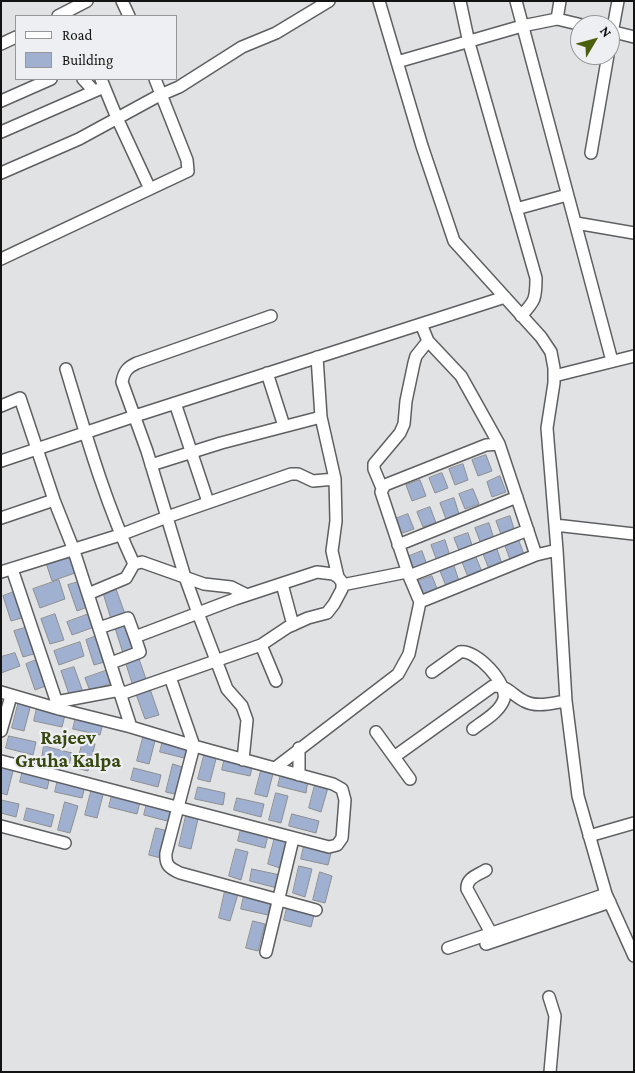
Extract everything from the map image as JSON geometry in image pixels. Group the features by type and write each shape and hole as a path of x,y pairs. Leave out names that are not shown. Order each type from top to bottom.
{"street":[{"path":"122,1 128,15"},
{"path":"1,172 79,138 179,87 242,47 276,33 329,1"},
{"path":"379,1 422,146 454,241 541,337 551,352 554,376 547,428 557,550 566,701 578,796 608,898 634,956"},
{"path":"460,1 469,43 536,278 536,295 533,303 521,316"},
{"path":"516,1 612,361"},
{"path":"557,19 560,1"},
{"path":"615,15 618,1"},
{"path":"60,15 85,2"},
{"path":"397,62 469,43 522,26 557,19 570,22"},
{"path":"620,36 634,37"},
{"path":"1,44 15,37"},
{"path":"591,153 606,65"},
{"path":"1,101 49,80"},
{"path":"85,80 100,86 150,189"},
{"path":"1,259 188,171 187,160 155,80"},
{"path":"1,132 100,86"},
{"path":"516,209 567,195"},
{"path":"576,224 634,233"},
{"path":"1,461 505,297"},
{"path":"243,760 247,720 242,706 227,689 185,578 151,465 122,382 123,375 128,367 271,316"},
{"path":"421,324 428,341 461,376 499,444 536,556"},
{"path":"275,768 398,674 409,654 420,602 398,545 374,464 400,433 404,424 406,401 416,356 428,341"},
{"path":"554,376 634,356"},
{"path":"57,706 120,692 170,677 261,645 293,625 327,613 334,604 342,589 332,551 336,521 335,479 321,417 318,357"},
{"path":"66,368 85,434 120,534 134,564"},
{"path":"267,374 284,426"},
{"path":"1,406 20,398 54,500 73,548 131,727"},
{"path":"175,403 208,502"},
{"path":"151,465 222,442 321,417"},
{"path":"382,488 486,445 499,444"},
{"path":"57,706 7,571 120,534 291,474 298,474 313,480 335,479"},
{"path":"398,545 517,497"},
{"path":"1,518 54,500"},
{"path":"555,525 634,534"},
{"path":"340,581 408,574 528,530"},
{"path":"420,602 536,556 557,550"},
{"path":"88,594 126,578 134,564 142,562 204,584 231,587 248,595"},
{"path":"136,637 248,595 317,572 333,574 340,581"},
{"path":"282,584 293,625"},
{"path":"99,628 128,618 136,637 140,652 111,663"},
{"path":"261,645 276,681"},
{"path":"432,672 460,652 465,651 477,656 501,686 524,702 538,706 566,701"},
{"path":"170,677 194,746 166,853 165,861 169,868 180,873 316,910"},
{"path":"394,757 493,686 501,686"},
{"path":"473,729 500,708 504,698 501,686"},
{"path":"1,731 6,694 57,706 333,784 342,789 345,800 342,838 337,845 328,847 1,761"},
{"path":"376,732 410,780"},
{"path":"299,748 300,775"},
{"path":"589,836 634,823"},
{"path":"1,826 65,843"},
{"path":"266,952 293,839"},
{"path":"486,870 468,880 466,884 489,938"},
{"path":"448,948 489,938 608,898"},
{"path":"549,998 554,1016 550,1072"}],"building":[{"path":"486,455 492,471 478,476 472,460"},
{"path":"463,464 468,480 455,485 449,469"},
{"path":"442,473 448,488 435,493 429,478"},
{"path":"500,476 506,492 492,497 487,482"},
{"path":"420,480 426,496 412,501 406,485"},
{"path":"473,489 479,504 465,509 459,494"},
{"path":"454,498 459,514 446,519 440,503"},
{"path":"430,507 436,523 423,527 417,512"},
{"path":"408,514 414,529 400,534 395,519"},
{"path":"510,516 515,532 502,537 496,521"},
{"path":"489,523 494,539 481,544 475,528"},
{"path":"468,533 473,548 460,553 454,538"},
{"path":"445,540 450,556 437,561 431,545"},
{"path":"519,541 525,557 511,562 505,546"},
{"path":"497,549 502,564 489,569 483,554"},
{"path":"422,551 427,565 412,571 407,557"},
{"path":"72,555 78,572 52,581 46,563"},
{"path":"476,557 482,572 468,577 462,562"},
{"path":"454,566 459,581 446,586 440,571"},
{"path":"432,576 438,591 424,596 418,581"},
{"path":"59,580 65,599 40,608 33,589"},
{"path":"82,581 90,606 77,611 68,585"},
{"path":"116,589 125,614 111,619 103,593"},
{"path":"16,591 25,617 11,621 3,596"},
{"path":"92,613 97,626 72,635 67,622"},
{"path":"55,614 64,640 50,644 41,619"},
{"path":"128,623 137,649 123,653 115,628"},
{"path":"28,627 37,653 23,657 14,631"},
{"path":"99,635 108,661 94,665 86,640"},
{"path":"80,642 84,656 59,665 54,651"},
{"path":"15,653 20,666 1,673 1,657"},
{"path":"138,656 147,682 133,686 125,661"},
{"path":"39,659 48,685 35,690 26,664"},
{"path":"74,667 83,692 70,697 61,671"},
{"path":"111,669 115,682 90,691 85,678"},
{"path":"150,689 159,715 145,719 136,694"},
{"path":"19,701 31,704 24,731 12,728"},
{"path":"37,708 65,715 62,727 34,721"},
{"path":"76,717 103,723 100,735 73,729"},
{"path":"144,734 156,737 149,764 137,761"},
{"path":"9,736 36,742 33,755 6,748"},
{"path":"163,740 191,747 188,759 160,752"},
{"path":"83,741 95,744 88,771 76,768"},
{"path":"44,746 72,753 69,765 42,758"},
{"path":"205,752 217,755 210,782 198,779"},
{"path":"225,757 253,764 250,776 222,770"},
{"path":"173,764 185,768 178,795 166,792"},
{"path":"1,766 14,767 7,795 1,793"},
{"path":"262,767 274,770 267,797 255,794"},
{"path":"134,768 161,775 158,787 131,780"},
{"path":"23,770 50,777 47,789 20,782"},
{"path":"281,774 308,780 306,793 278,786"},
{"path":"58,779 85,786 82,798 55,792"},
{"path":"316,781 329,784 321,812 309,808"},
{"path":"198,787 225,793 223,805 195,799"},
{"path":"92,788 104,791 97,818 85,815"},
{"path":"276,793 288,796 281,823 269,820"},
{"path":"112,795 140,802 137,814 109,807"},
{"path":"237,798 264,804 261,817 234,810"},
{"path":"1,800 19,804 16,817 1,813"},
{"path":"65,802 78,806 70,833 58,830"},
{"path":"147,803 174,810 171,822 144,815"},
{"path":"27,808 54,815 51,827 24,820"},
{"path":"292,814 319,821 316,833 289,826"},
{"path":"186,816 198,819 191,849 179,846"},
{"path":"156,828 168,831 161,858 149,855"},
{"path":"241,829 268,835 265,848 238,841"},
{"path":"275,837 287,840 280,868 268,864"},
{"path":"304,846 331,853 328,865 301,859"},
{"path":"236,849 248,852 241,880 229,876"},
{"path":"299,866 312,869 305,897 293,893"},
{"path":"252,869 280,875 277,888 250,881"},
{"path":"320,872 332,876 325,903 313,900"},
{"path":"225,891 238,894 230,921 219,918"},
{"path":"244,896 271,903 268,915 241,909"},
{"path":"287,908 314,915 311,927 284,920"},
{"path":"253,921 265,924 258,951 246,948"}],"district":[{"name":"Rajeev Gruha Kalpa","path":"68,750"}]}
